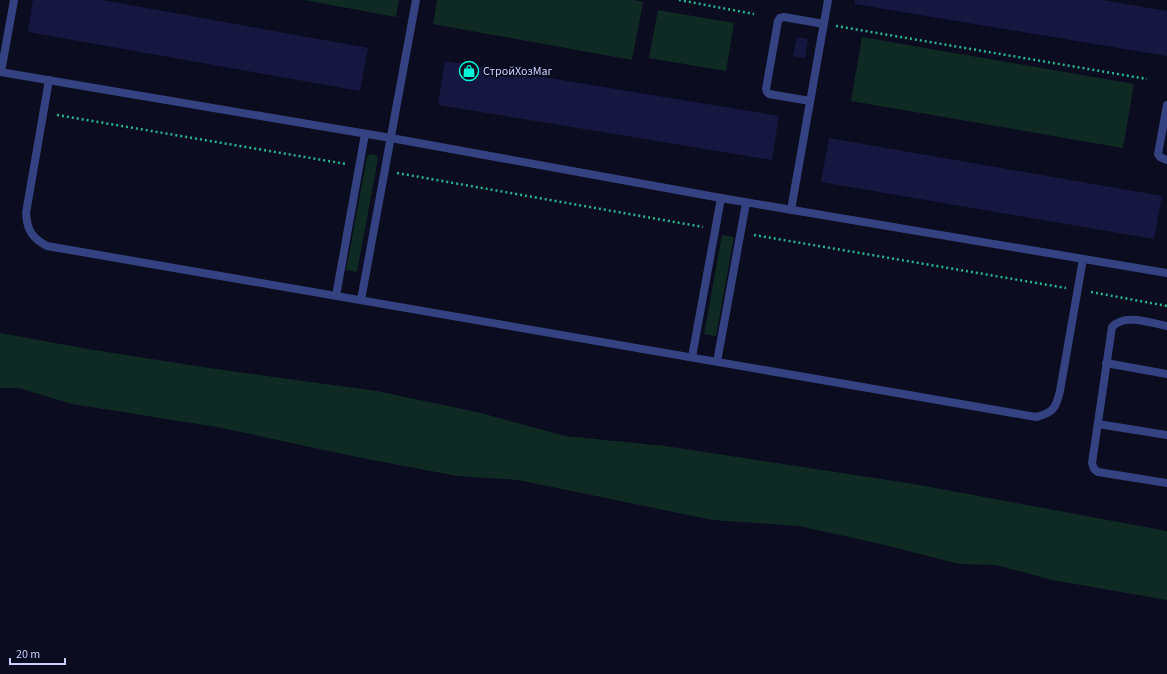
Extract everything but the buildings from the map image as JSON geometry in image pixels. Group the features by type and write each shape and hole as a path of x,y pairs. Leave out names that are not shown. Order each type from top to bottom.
{"street":[{"path":"14,0 1,72 391,138 720,198 1167,273"},
{"path":"361,300 416,0"},
{"path":"791,210 828,0"},
{"path":"810,100 769,94 766,92 778,21 780,18 784,17 824,24"},
{"path":"49,80 26,213 27,224 31,233 38,241 47,246 1036,417 1051,411 1057,404 1083,259"},
{"path":"1167,105 1158,154 1160,157 1167,160"},
{"path":"336,296 365,134"},
{"path":"692,357 720,198"},
{"path":"718,362 746,202"},
{"path":"1167,326 1134,320 1125,320 1117,322 1112,327 1092,463 1094,469 1098,472 1167,484"},
{"path":"1106,363 1167,374"},
{"path":"1098,424 1167,435"}],"path":[{"path":"680,0 754,14"},
{"path":"824,24 1147,79"},
{"path":"57,115 346,164"},
{"path":"395,173 715,229"},
{"path":"740,233 1167,306"}],"green space":[{"path":"304,0 399,0 396,17"},
{"path":"437,0 633,0 643,2 632,60 433,24"},
{"path":"658,10 734,23 726,71 649,58"},
{"path":"862,37 1134,84 1123,148 851,101"},
{"path":"370,154 376,155 378,159 357,272 346,270 367,157"},
{"path":"722,235 734,237 716,336 704,334"},
{"path":"0,333 88,349 209,368 377,391 481,413 565,436 665,446 914,484 1167,531 1167,600 1052,580 996,565 959,564 885,545 799,526 712,520 518,480 457,476 357,457 217,427 72,404 19,388 0,388"}],"place":[{"name":"СтройХозМаг","path":"469,71"}]}
